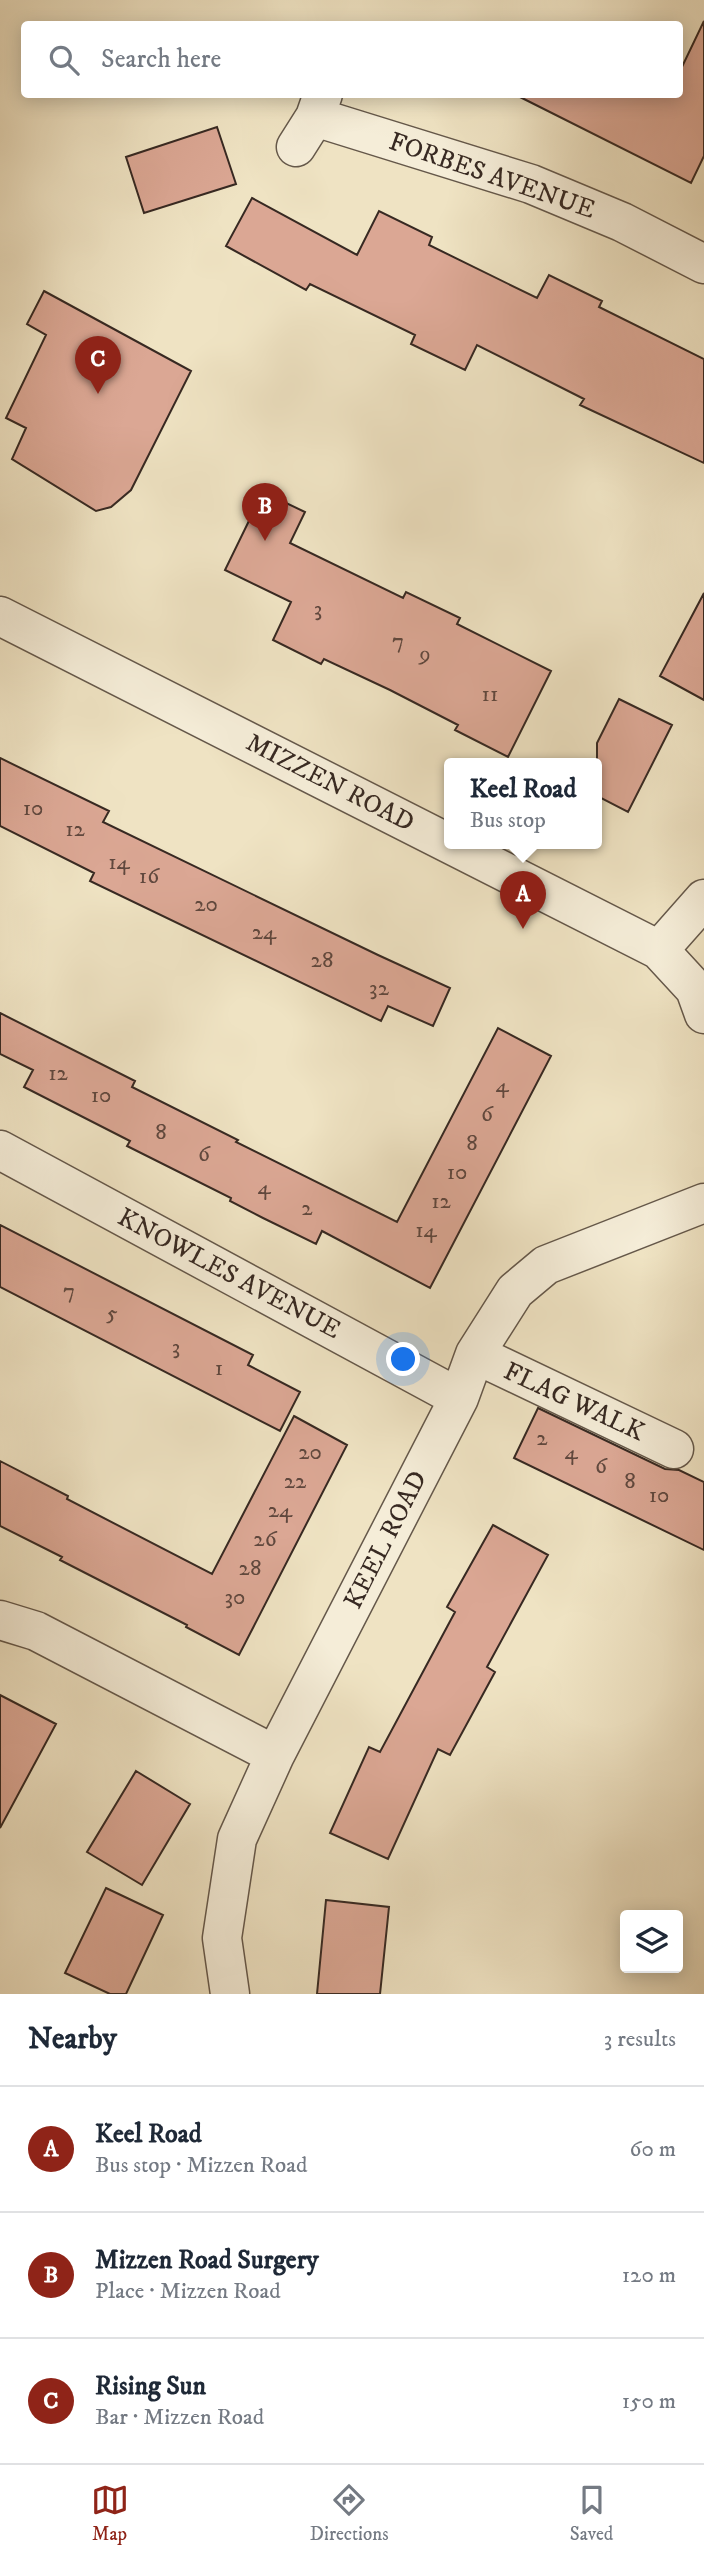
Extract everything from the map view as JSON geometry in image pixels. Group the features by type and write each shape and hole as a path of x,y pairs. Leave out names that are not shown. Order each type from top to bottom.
{"street":[{"name":"FORBES AVENUE","path":"311,119 531,184 622,222 704,264"},
{"name":"MIZZEN ROAD","path":"0,616 444,841"},
{"name":"MIZZEN ROAD","path":"460,849 659,950"},
{"path":"704,899 659,950 695,989 704,1014"},
{"name":"KNOWLES AVENUE","path":"0,1150 459,1398"},
{"name":"KEEL ROAD","path":"230,1994 222,1938 237,1839 275,1755 459,1398 475,1354 515,1290 546,1265 704,1203"},
{"name":"FLAG WALK","path":"475,1354 674,1449"},
{"path":"0,1620 36,1631 275,1755"}],"building":[{"path":"704,21 704,156 691,183 522,98 683,98 683,65"},
{"path":"217,127 236,184 144,213 126,157"},
{"path":"252,198 357,255 379,211 432,237 429,245 537,298 549,275 602,301 599,307 704,359 704,463 580,405 584,399 477,345 465,370 411,344 415,335 310,284 306,290 226,246"},
{"path":"44,291 191,371 131,490 111,507 96,511 12,459 26,428 6,418 46,335 27,324"},
{"path":"263,492 305,512 290,543 403,598 406,592 460,618 457,624 551,671 508,757 455,730 458,725 390,690 324,659 321,664 273,640 291,602 225,570"},
{"path":"704,593 704,700 660,676"},
{"path":"619,699 672,725 628,812 602,799 602,758 597,758 597,743"},
{"path":"0,758 109,811 103,822 450,988 433,1026 388,1006 381,1021 90,881 94,873 0,826"},
{"path":"0,1013 135,1081 132,1087 238,1140 236,1142 397,1222 498,1028 551,1056 430,1288 322,1231 316,1244 263,1218 230,1201 231,1198 127,1146 130,1141 24,1087 33,1070 0,1054"},
{"path":"0,1225 253,1355 248,1365 300,1392 280,1431 0,1287"},
{"path":"538,1408 665,1469 679,1470 704,1482 704,1550 514,1458"},
{"path":"294,1416 347,1445 239,1655 186,1627 187,1625 60,1560 62,1557 0,1526 0,1461 212,1574"},
{"path":"493,1525 548,1555 487,1667 495,1672 450,1755 438,1749 388,1859 330,1833 369,1747 380,1752 455,1612 447,1607"},
{"path":"0,1695 56,1724 0,1828"},
{"path":"136,1771 190,1804 142,1885 87,1852"},
{"path":"106,1888 163,1915 126,1994 110,1994 65,1973"},
{"path":"326,1900 389,1907 380,1994 317,1994"}],"place":[{"name":"Rising Sun","path":"98,394"},
{"name":"Mizzen Road Surgery","path":"265,541"},
{"name":"Keel Road","path":"523,929"}]}
